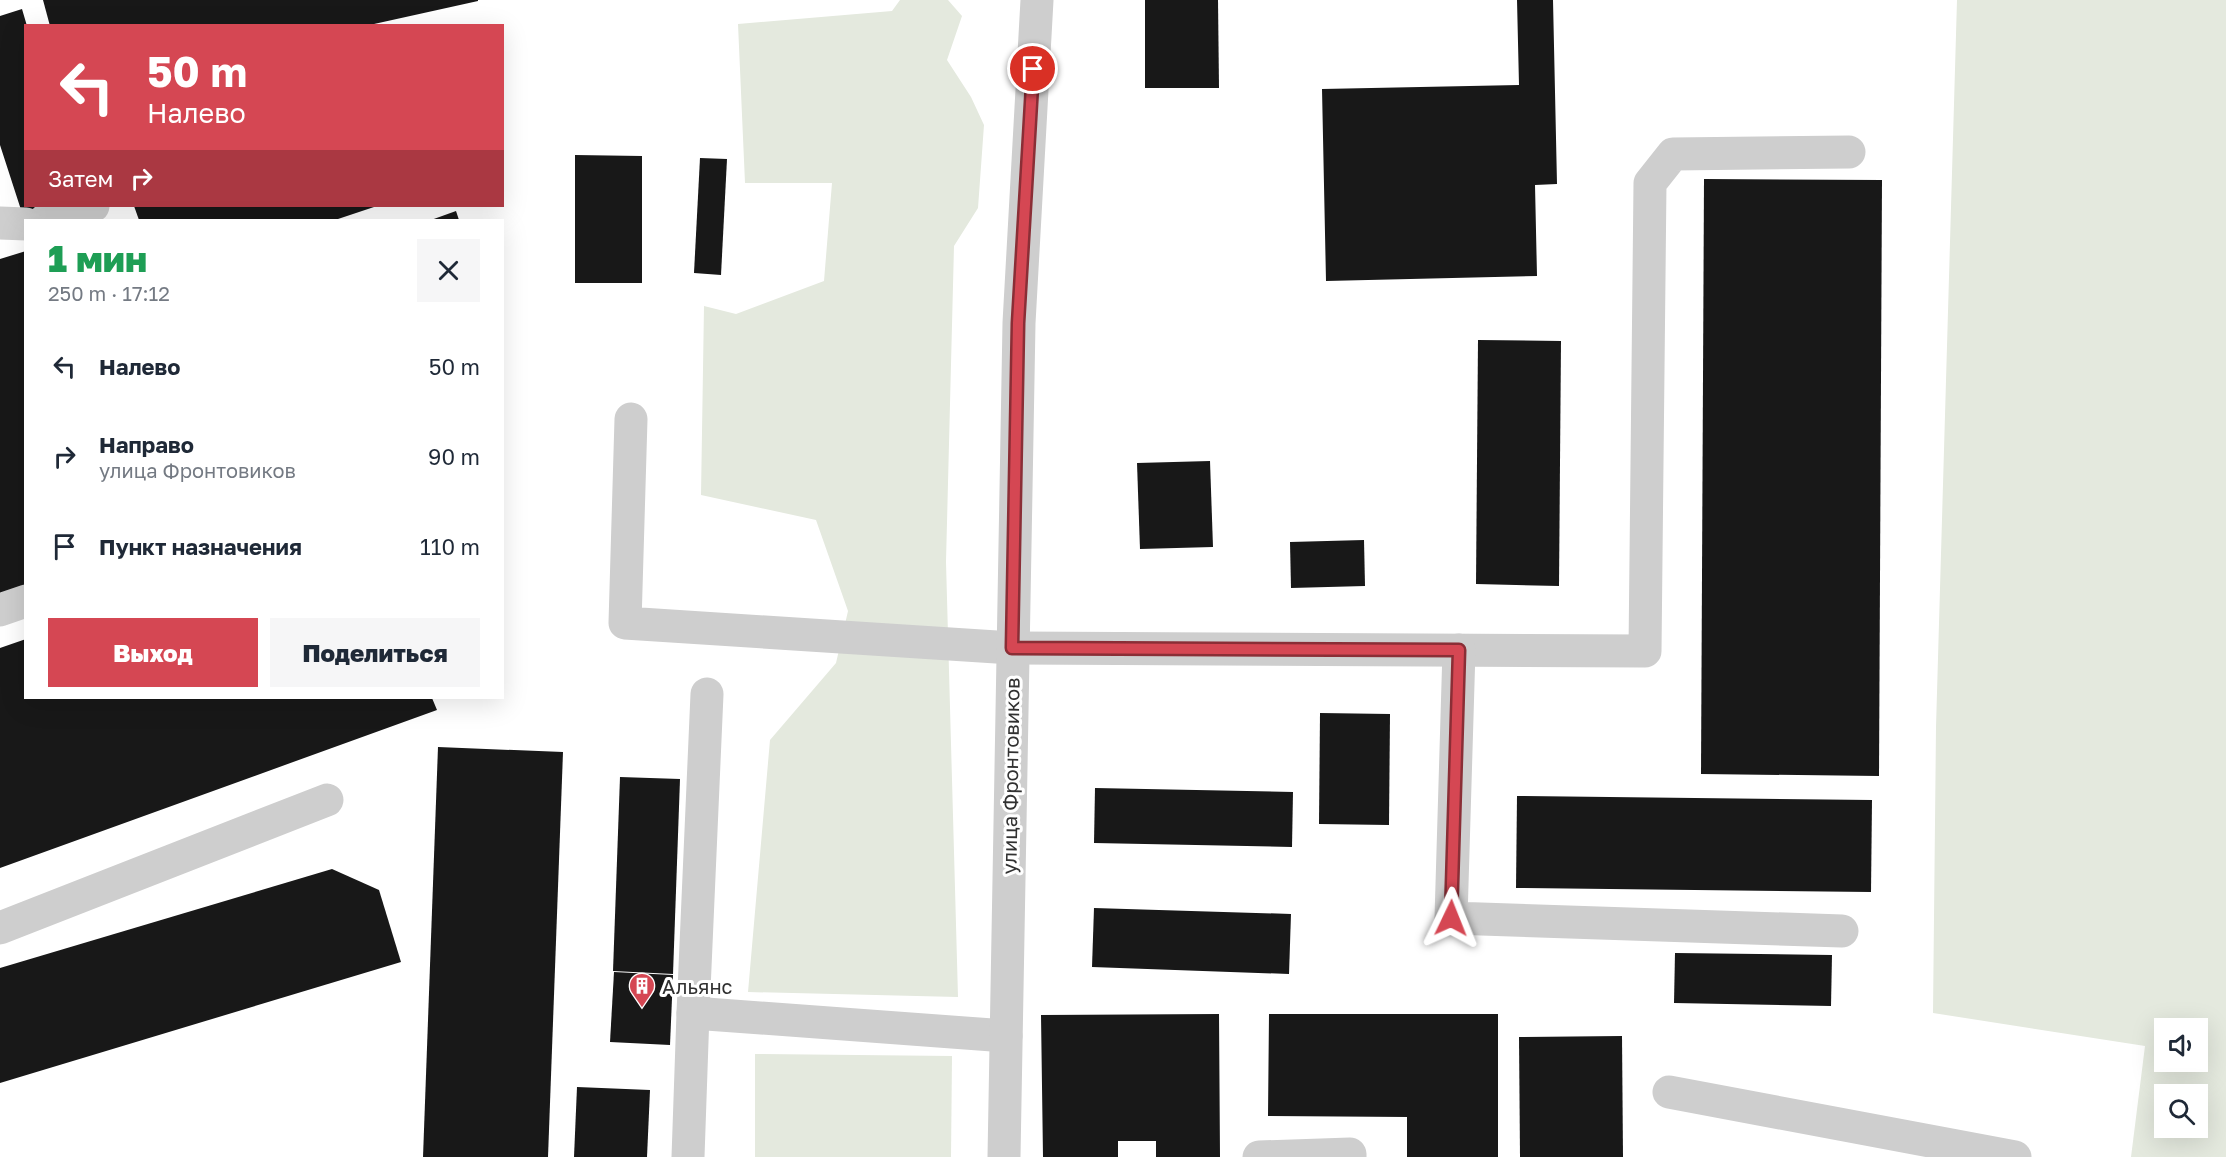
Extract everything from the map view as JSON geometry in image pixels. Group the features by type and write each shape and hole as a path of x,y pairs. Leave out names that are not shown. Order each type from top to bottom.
{"street":[{"name":"улица Фронтовиков","path":"1004,1157 1018,323 1037,0"},
{"path":"631,419 625,623 1012,648 1645,651 1650,183 1673,154 1850,152"},
{"path":"48,219 90,207"},
{"path":"0,223 24,224"},
{"path":"0,610 24,603"},
{"path":"1459,650 1451,918 1842,931"},
{"path":"688,1157 707,694"},
{"path":"0,928 327,800"},
{"path":"693,1013 1006,1036"},
{"path":"1669,1092 2015,1157"},
{"path":"1259,1157 1350,1154 1350,1157"}],"shaded area":[{"path":"900,0 948,0 962,16 947,60 971,97 984,125 978,208 954,246 946,562 958,997 748,992 770,740 836,663 848,611 816,520 701,495 704,306 736,314 824,281 832,183 745,183 738,24 892,11"},
{"path":"1957,0 2226,0 2226,1157 2131,1157 2145,1046 1933,1013 1936,727"},
{"path":"755,1054 952,1056 951,1157 755,1157"}],"building":[{"path":"43,0 478,0 374,24 49,24"},
{"path":"1145,0 1218,0 1219,88 1145,88"},
{"path":"1517,0 1553,0 1557,184 1535,185 1537,276 1326,281 1322,89 1519,85"},
{"path":"22,9 26,24 24,24 24,207 52,207 23,216 0,145 0,16"},
{"path":"575,155 642,156 642,283 575,283"},
{"path":"700,158 727,159 721,275 694,273"},
{"path":"1704,179 1882,180 1879,776 1701,774"},
{"path":"134,207 374,207 338,219 139,219"},
{"path":"456,211 459,219 434,219"},
{"path":"24,252 24,586 0,594 0,259"},
{"path":"1478,340 1561,341 1559,586 1476,584"},
{"path":"1210,461 1213,547 1140,549 1137,463"},
{"path":"1364,540 1365,586 1291,588 1290,542"},
{"path":"24,640 24,699 432,699 437,710 0,868 0,648"},
{"path":"1320,713 1390,714 1389,825 1319,824"},
{"path":"438,747 563,752 548,1157 423,1157"},
{"path":"620,777 680,779 673,974 613,971"},
{"path":"1095,788 1293,792 1292,847 1094,843"},
{"path":"1517,796 1872,800 1871,892 1516,888"},
{"path":"332,869 379,890 401,962 0,1083 0,968"},
{"path":"1094,908 1291,914 1289,974 1092,967"},
{"path":"1675,953 1832,955 1831,1006 1674,1003"},
{"name":"Альянс","path":"614,972 673,975 670,1045 610,1042"},
{"path":"1219,1014 1220,1157 1156,1157 1156,1141 1118,1141 1118,1157 1043,1157 1041,1015"},
{"path":"1269,1014 1498,1014 1498,1157 1407,1157 1407,1117 1268,1116"},
{"path":"1622,1036 1623,1157 1520,1157 1519,1037"},
{"path":"577,1087 650,1090 647,1157 574,1157"}],"place":[{"name":"Альянс","path":"642,1009"}],"route":[{"path":"1033,69 1018,323 1019,410 1012,648 1459,650 1451,918"}]}
